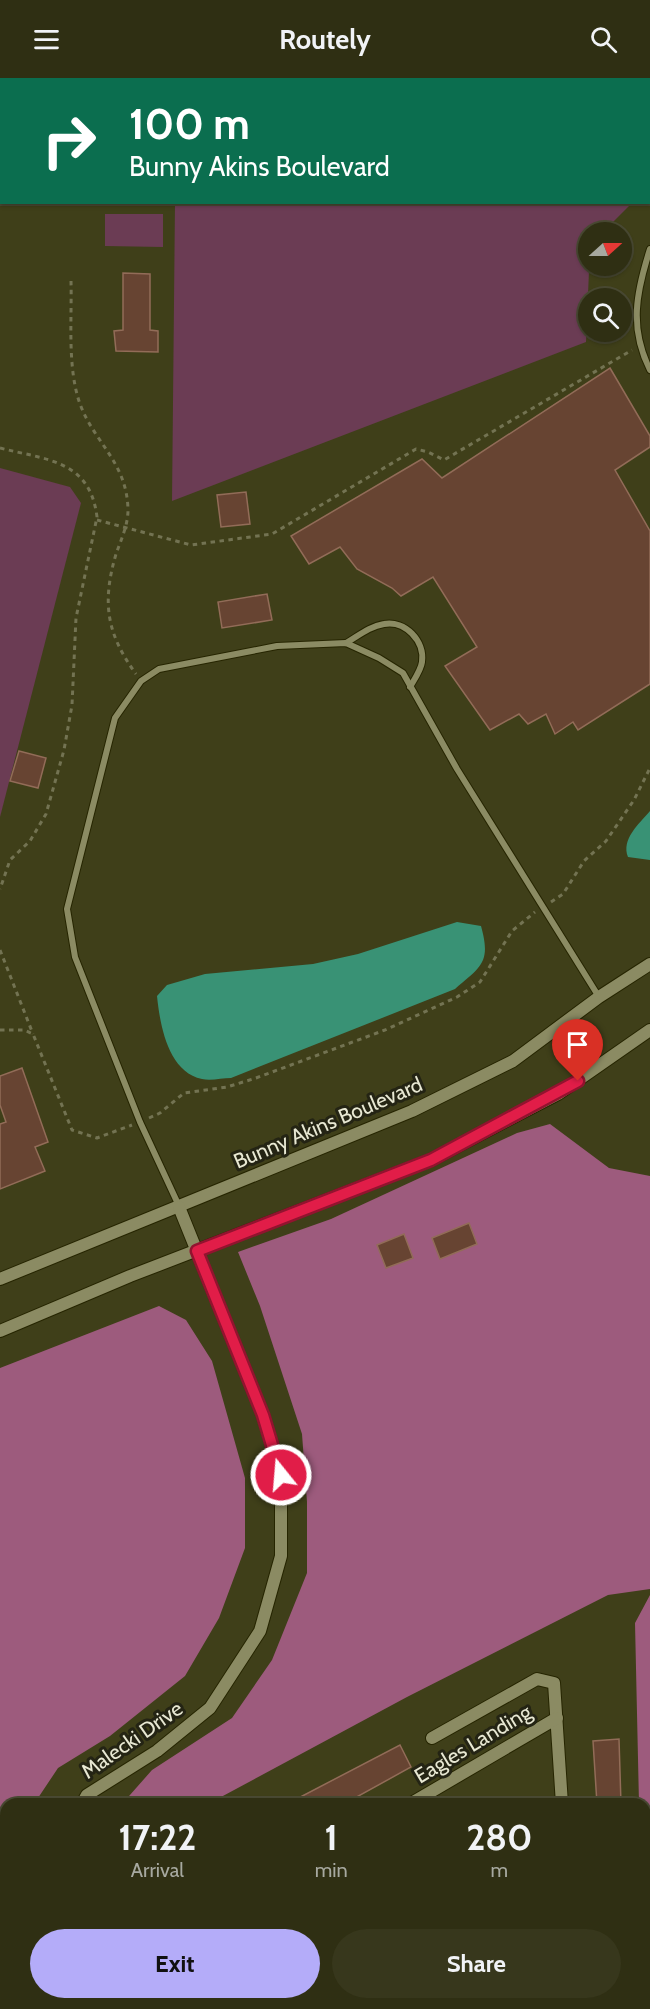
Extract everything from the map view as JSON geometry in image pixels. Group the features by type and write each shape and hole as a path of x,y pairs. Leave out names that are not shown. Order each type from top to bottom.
{"street":[{"name":"Bunny Akins Boulevard","path":"0,1279 412,1111 513,1061 599,997 650,963"},
{"path":"0,1331 431,1160 558,1094 650,1030"},
{"name":"Malecki Drive","path":"85,1798 157,1751 210,1708 260,1631 281,1556 281,1475 263,1415 179,1207"},
{"name":"Eagles Landing","path":"432,1738 537,1679 554,1683 562,1798"},
{"name":"Eagles Landing","path":"420,1798 557,1718"}],"lane":[{"path":"650,249 639,289 635,322 639,348 650,370"},
{"path":"346,643 367,630 385,624 399,624 406,628 422,649 422,663 410,687"},
{"path":"179,1207 140,1122 75,957 67,909 115,718 141,681 159,669 277,646 346,643 379,658 403,673 542,908 599,997"}],"path":[{"path":"70,281 74,365 79,402 90,427 116,460 123,480 128,511 110,575 107,609 121,653 141,681"},
{"path":"97,520 191,545 272,534 416,449 444,460 478,442 616,357 639,348"},
{"path":"0,448 61,463 74,470 84,480 95,501 97,520 76,618 72,705 64,750 46,814 30,841 10,860 0,889"},
{"path":"0,950 72,1130 103,1138 160,1113 184,1093 227,1087 255,1078 430,1012 480,982 512,931 563,894 584,861 606,841 634,800 650,768"},
{"path":"0,1030 24,1030 33,1035"}],"shaded area":[{"path":"175,204 631,204 613,222 578,222 578,276 589,276 588,288 578,288 578,342 586,342 172,501"},
{"path":"105,214 163,214 163,247 105,246"},
{"path":"0,468 70,487 81,503 0,817"},
{"path":"650,811 650,860 628,857 626,850 629,838"},
{"path":"457,922 481,926 485,948 478,968 455,989 231,1078 205,1080 190,1075 181,1067 168,1046 157,996 167,985 205,974 313,964 358,954"},
{"path":"550,1124 609,1168 650,1176 650,1589 608,1595 407,1697 219,1798 127,1798 152,1770 232,1718 272,1660 307,1573 307,1502 302,1434 260,1306 238,1252 331,1219 517,1133"},
{"path":"159,1306 186,1320 212,1361 245,1478 245,1548 219,1618 185,1676 110,1736 58,1768 38,1798 0,1798 0,1368"},
{"path":"650,1595 650,1798 639,1798 635,1623"}],"building":[{"path":"123,273 150,274 150,330 158,331 158,352 116,351 114,331 123,330"},
{"path":"610,368 650,436 650,447 615,470 650,531 650,684 578,730 573,722 555,734 546,714 528,724 519,714 490,730 445,666 477,647 433,577 401,596 392,588 357,569 340,547 309,564 291,536 422,459 442,478"},
{"path":"246,492 250,524 221,527 217,495"},
{"path":"267,594 272,620 222,628 218,602"},
{"path":"19,751 46,758 38,788 10,781"},
{"path":"22,1068 48,1142 35,1147 45,1171 0,1189 0,1124 6,1122 0,1105 0,1076"},
{"path":"469,1223 477,1244 440,1259 432,1238"},
{"path":"404,1234 413,1258 386,1268 377,1245"},
{"path":"619,1739 621,1798 597,1798 593,1741"},
{"path":"400,1745 411,1767 355,1798 298,1798"}],"route":[{"path":"281,1475 263,1415 197,1251 431,1160 558,1094 578,1081"}]}
